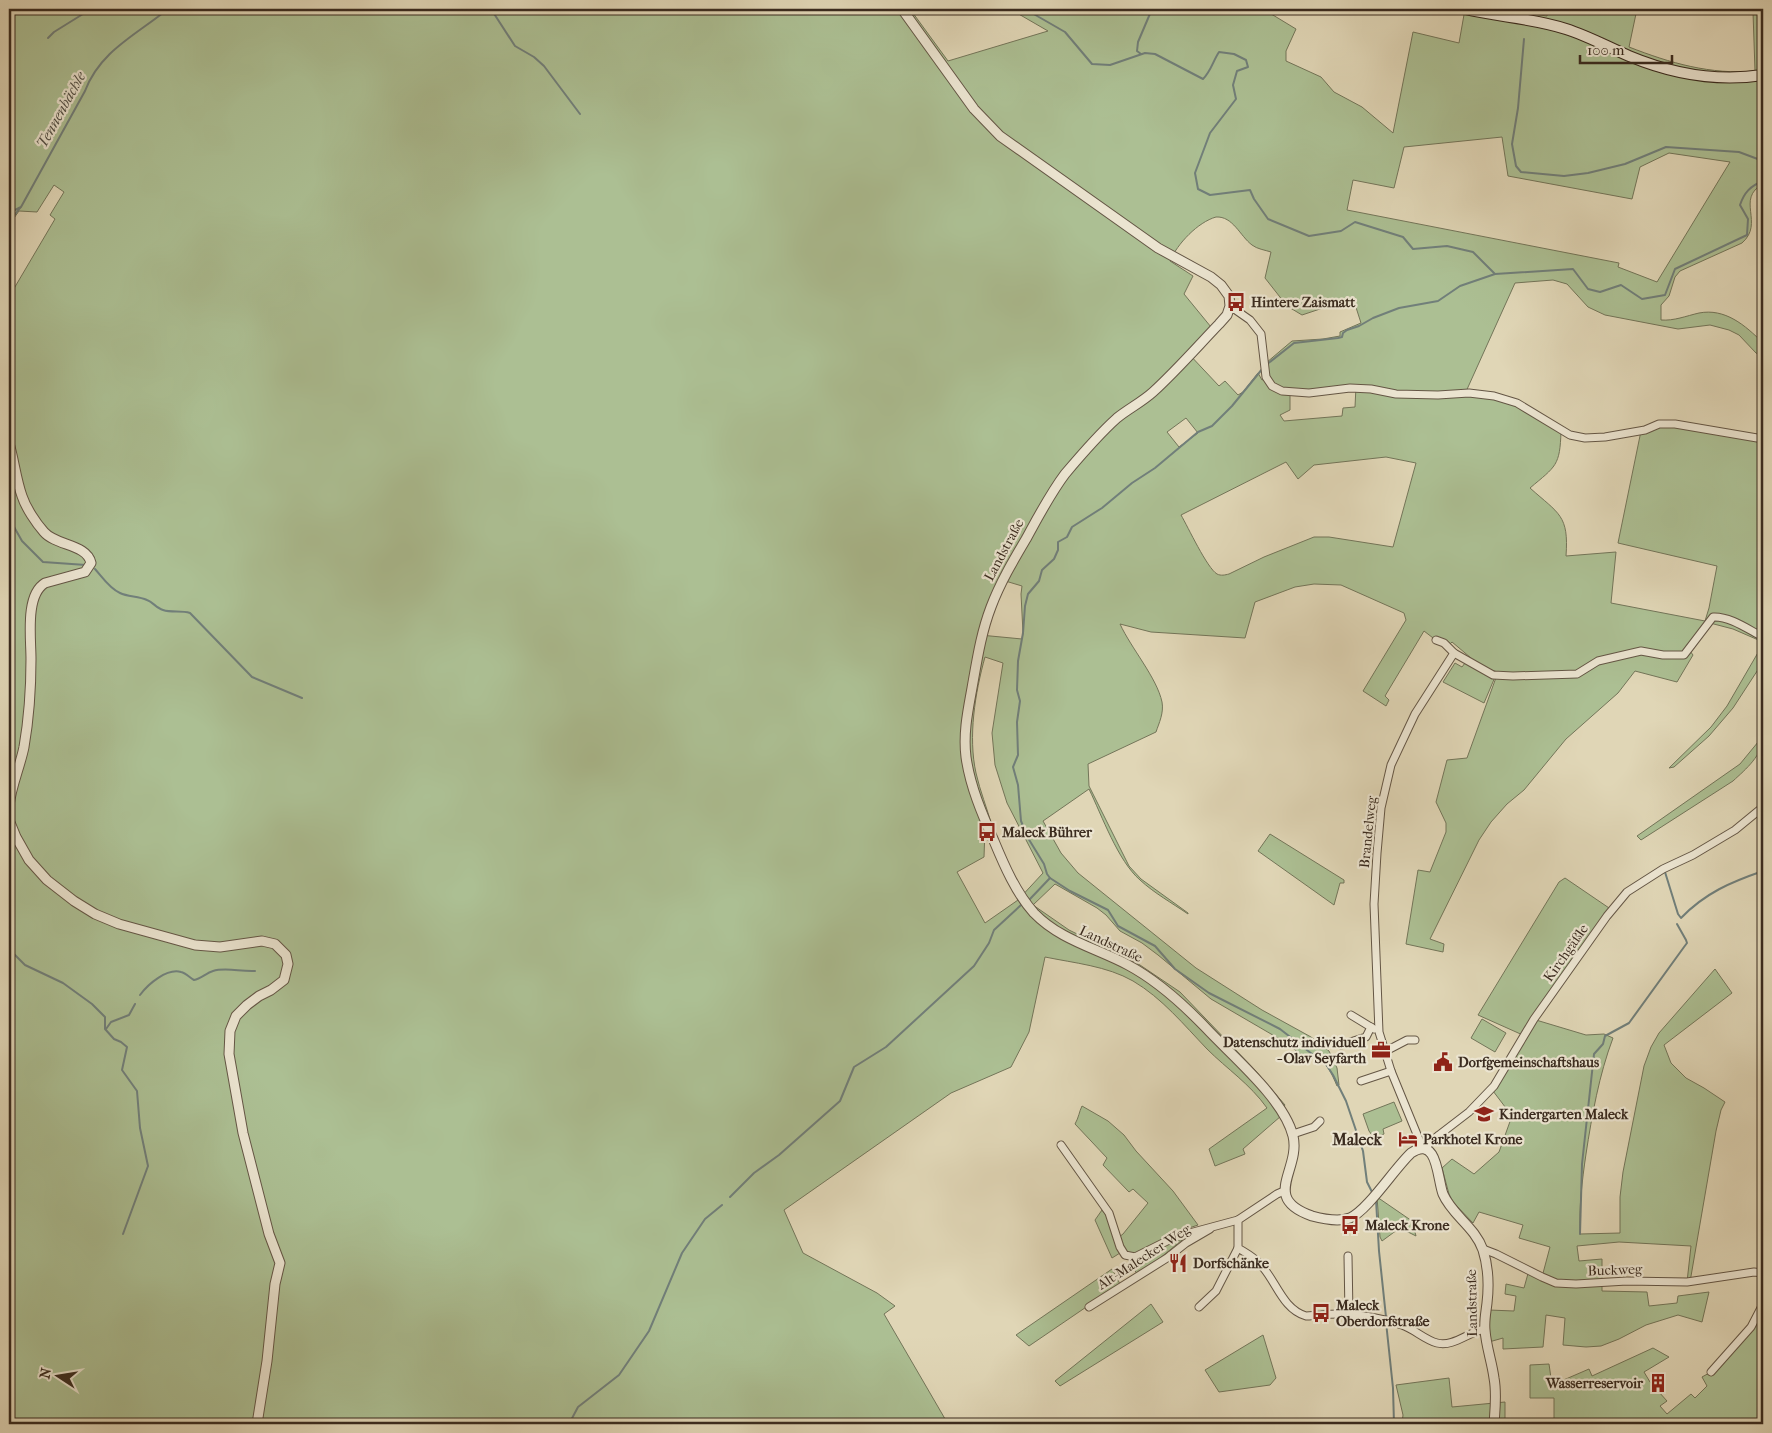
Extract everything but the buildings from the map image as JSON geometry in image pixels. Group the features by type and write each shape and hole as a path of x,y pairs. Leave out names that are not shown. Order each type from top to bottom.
{"main road":[{"path":"1465,9 1552,25 1582,34 1647,63 1677,72 1710,78 1763,75"}],"street":[{"path":"902,9 974,109 1000,136 1082,196 1174,258 1211,277 1221,285 1229,296 1230,306 1250,320 1261,334 1266,377 1272,386 1282,391 1309,393 1350,388 1371,389 1396,394 1438,396 1469,393 1494,396 1517,403 1570,435 1586,438 1605,437 1644,430 1659,424 1675,424 1763,439"},
{"name":"Landstraße","path":"1230,306 1227,314 1219,324 1153,392 1103,431 1065,475 1048,499 991,606 981,640 969,709 965,742 966,756 974,791 990,831 1010,876 1032,910 1054,931 1130,966 1157,983 1179,1001 1263,1086 1293,1134"},
{"path":"9,443 22,497 44,533 54,541 79,549 90,559 91,563 85,572 45,583 36,592 29,630 31,658 24,747 10,795 9,806"},
{"path":"1436,640 1444,643 1454,652 1494,675 1513,676 1577,674 1598,661 1641,651 1663,655 1684,655 1712,618 1718,617 1739,624 1763,637"},
{"name":"Brandelweg","path":"1423,1149 1390,1071 1379,1032 1374,904 1381,808 1391,765 1415,714 1454,652"},
{"name":"Kirchgäßle","path":"1423,1149 1469,1112 1494,1086 1534,1019 1607,916 1627,892 1663,868 1693,855 1735,830 1763,807"},
{"path":"9,813 9,820 16,837 29,860 46,880 95,914 195,945 220,947 262,941 275,944 286,955 288,964 284,980 247,1005 236,1016 230,1031 229,1054 243,1133 280,1264 275,1284 267,1361 257,1424"},
{"path":"1352,1015 1379,1032"},
{"path":"1341,1045 1366,1037 1371,1027"},
{"path":"1384,1052 1407,1040 1415,1040"},
{"path":"1361,1082 1390,1071"},
{"path":"1320,1121 1314,1127 1293,1134 1294,1156 1286,1178 1284,1191 1291,1203 1313,1216 1336,1220 1348,1218 1367,1204 1411,1153 1417,1149 1423,1149"},
{"name":"Alt-Malecker Weg","path":"1061,1145 1109,1213 1124,1255 1135,1257 1175,1237 1238,1220"},
{"name":"Landstraße","path":"1423,1149 1433,1157 1448,1203 1474,1232 1482,1249 1488,1290 1485,1329 1496,1393 1494,1424"},
{"path":"1199,1307 1216,1291 1238,1248 1238,1220 1284,1191"},
{"name":"Alt-Malecker Weg","path":"1089,1308 1167,1258 1186,1243 1209,1231 1212,1226"},
{"path":"1238,1248 1262,1265 1285,1301 1299,1314 1306,1316 1321,1314 1368,1316 1394,1322 1436,1343 1448,1343 1459,1340 1477,1330 1485,1329"},
{"name":"Buckweg","path":"1482,1249 1556,1283 1687,1282 1754,1272 1763,1273"},
{"path":"1348,1256 1349,1314"},
{"path":"1711,1372 1751,1327 1763,1304"}],"green space":[{"path":"9,9 910,9 948,61 1048,31 1010,9 1263,9 1296,29 1286,51 1286,61 1321,77 1334,92 1362,107 1393,133 1413,32 1459,43 1465,9 1497,9 1547,16 1548,9 1637,9 1629,47 1675,63 1739,72 1755,71 1753,12 1763,10 1763,184 1755,190 1751,197 1751,227 1742,243 1680,271 1675,277 1669,296 1661,305 1661,320 1708,312 1726,316 1742,324 1763,343 1763,357 1756,353 1739,335 1729,330 1710,325 1678,329 1605,315 1588,307 1567,284 1553,280 1515,283 1464,396 1494,394 1561,431 1558,459 1551,470 1530,488 1555,510 1564,523 1567,542 1566,556 1616,552 1611,603 1705,621 1717,566 1618,543 1641,431 1655,424 1763,437 1763,642 1733,629 1710,623 1690,651 1693,655 1677,682 1635,671 1618,693 1566,739 1524,790 1507,804 1491,822 1479,840 1430,939 1444,944 1443,952 1406,944 1418,870 1430,872 1446,832 1446,823 1436,802 1447,760 1467,758 1498,672 1471,660 1452,642 1446,648 1424,631 1385,696 1389,700 1386,706 1363,691 1406,620 1404,613 1341,585 1314,584 1295,587 1255,602 1245,638 1151,632 1120,624 1155,683 1162,702 1162,714 1156,732 1088,764 1089,786 1129,866 1141,879 1188,914 1151,889 1132,872 1111,837 1089,789 1043,821 1061,853 1078,873 1196,968 1262,1010 1311,1037 1329,1051 1337,1068 1339,1085 1337,1086 1331,1072 1318,1058 1313,1056 1310,1061 1283,1041 1211,999 1142,943 1120,931 1097,908 1055,884 1033,905 1069,930 1140,965 1180,992 1255,1070 1285,1105 1279,1113 1281,1116 1243,1149 1245,1154 1215,1166 1209,1149 1267,1108 1260,1099 1207,1049 1172,1012 1144,988 1112,972 1045,957 1029,1032 1011,1067 951,1093 784,1210 803,1253 877,1293 895,1306 884,1314 948,1424 9,1424 9,297 55,219 50,215 64,192 54,185 37,212 19,211 9,225","holes":["1502,137 1508,176 1632,199 1640,167 1669,153 1730,162 1657,282 1618,267 1619,263 1347,210 1353,180 1394,188 1404,147","1216,217 1227,220 1252,245 1271,252 1265,278 1287,306 1302,315 1353,298 1361,323 1340,332 1340,336 1292,341 1266,363 1268,377 1262,380 1258,373 1243,392 1238,395 1225,381 1219,386 1187,352 1211,327 1184,294 1193,276 1170,261 1173,254 1189,234 1202,224","1356,386 1355,407 1343,408 1342,416 1284,421 1280,415 1290,410 1290,390","1186,418 1198,433 1179,447 1167,432","1386,457 1416,463 1393,547 1329,537 1314,537 1264,557 1229,574 1217,574 1203,556 1181,515 1286,462 1298,479 1314,465","1002,580 1022,586 1022,639 980,635","985,657 1003,663 992,733 995,765 1007,803 1043,873 1018,900 985,923 957,872 984,857 985,829 992,826 978,780 974,759 973,730 978,685"]},
{"path":"1763,644 1763,662 1733,708 1709,736 1674,767 1669,768 1711,727 1727,706"},
{"path":"1455,663 1462,667 1465,663 1495,677 1484,703 1443,682"},
{"path":"1763,736 1757,755 1733,781 1641,840 1637,836 1740,764"},
{"path":"1270,834 1344,880 1344,883 1340,883 1334,905 1258,851"},
{"path":"1565,878 1612,910 1536,1020 1586,1035 1604,1034 1613,1038 1600,1081 1586,1154 1582,1184 1580,1234 1620,1233 1620,1197 1623,1172 1644,1066 1659,1033 1715,969 1732,993 1664,1045 1671,1063 1686,1078 1725,1102 1716,1131 1690,1282 1687,1282 1691,1246 1619,1242 1577,1246 1579,1261 1602,1259 1602,1291 1647,1292 1649,1306 1677,1303 1678,1296 1709,1292 1702,1322 1678,1315 1646,1325 1601,1346 1586,1347 1563,1345 1565,1318 1546,1315 1543,1347 1503,1349 1503,1338 1489,1342 1489,1310 1514,1311 1516,1296 1505,1294 1506,1284 1524,1288 1529,1270 1542,1277 1550,1247 1519,1238 1523,1225 1479,1212 1473,1223 1453,1202 1442,1168 1452,1159 1474,1174 1499,1152 1512,1116 1493,1091 1525,1036 1478,1015 1559,882"},
{"path":"1482,1019 1506,1033 1495,1052 1471,1038"},
{"path":"1394,1102 1402,1121 1383,1129 1384,1134 1374,1138 1369,1131 1363,1114"},
{"path":"1082,1106 1108,1121 1124,1135 1136,1151 1173,1191 1198,1225 1186,1229 1187,1236 1154,1263 1137,1274 1128,1259 1120,1253 1112,1258 1095,1220 1102,1210 1110,1221 1115,1240 1123,1234 1148,1203 1133,1189 1129,1192 1103,1165 1107,1158 1075,1124"},
{"path":"1377,1197 1412,1221 1416,1236 1406,1231 1397,1230 1382,1241 1380,1237"},
{"path":"1112,1269 1120,1284 1029,1346 1016,1335"},
{"path":"1151,1304 1163,1322 1060,1386 1055,1381"},
{"path":"1763,1304 1763,1424 1554,1424 1554,1398 1530,1398 1530,1365 1549,1364 1552,1385 1589,1369 1592,1376 1653,1348 1669,1357 1644,1372 1650,1382 1667,1401 1660,1406 1667,1414 1691,1394 1695,1398 1707,1386 1702,1377 1711,1372 1751,1327"},
{"path":"1263,1335 1276,1378 1270,1385 1219,1392 1205,1370"},
{"path":"1449,1378 1452,1407 1505,1402 1505,1424 1402,1424 1403,1415 1396,1385"}],"waterway":[{"path":"48,38 54,32 91,9"},
{"name":"Tennenbächle","path":"9,209 15,210 21,207 100,65 109,54 168,9"},
{"path":"491,9 515,46 534,57 544,66 580,114"},
{"path":"1025,9 1065,32 1092,64 1110,65 1145,53 1155,54 1203,79 1219,52 1234,54 1246,60 1248,67 1237,71 1233,85 1236,99 1210,133 1195,173 1198,189 1210,195 1250,190 1268,219 1309,236 1341,231 1355,222 1403,237 1413,249 1447,246 1473,252 1495,274 1573,269 1588,289 1600,292 1621,285 1642,299 1665,295 1675,269 1747,235 1748,219 1740,205 1748,190 1763,181"},
{"path":"1141,54 1137,51 1138,42 1152,9"},
{"path":"1524,39 1518,108 1512,144 1516,166 1521,172 1564,176 1588,173 1625,164 1666,147 1739,152 1763,161"},
{"path":"9,222 20,208"},
{"path":"1266,365 1294,343 1342,337 1343,333 1347,330 1373,318 1399,308 1438,301 1460,286 1495,274"},
{"path":"1263,368 1232,406 1212,426 1198,432 1155,468 1132,483 1102,508 1072,527 1067,537 1058,542 1058,550 1054,559 1042,570 1039,581 1028,594 1025,606 1018,661 1017,690 1020,701 1017,722 1018,755 1013,767 1018,785 1021,821 1050,878 1070,891 1108,910 1118,926 1155,946 1175,969 1209,993 1280,1029 1312,1054 1322,1058 1346,1101 1363,1151 1367,1182 1373,1194"},
{"path":"9,518 22,541 43,562 86,565"},
{"path":"95,569 110,586 120,593 147,600 163,610 190,613 252,677 302,698"},
{"path":"1665,872 1678,914 1681,918 1699,902 1719,889 1763,871"},
{"path":"1030,899 1050,878"},
{"path":"730,1197 754,1173 779,1155 840,1101 854,1067 886,1047 974,966 989,943 994,930 1021,905"},
{"path":"1580,1234 1582,1164 1594,1054 1603,1044 1605,1036 1629,1023 1687,943 1677,924"},
{"path":"9,949 25,965 63,983 92,1004 105,1017 105,1029 114,1039 127,1047 122,1070 137,1091 140,1128 148,1166 123,1234"},
{"path":"140,995 153,982 170,972 183,973 194,980 218,970 255,971"},
{"path":"106,1029 111,1022 129,1015 135,1004"},
{"path":"1376,1200 1386,1317"},
{"path":"569,1424 578,1407 619,1375 649,1331 682,1253 705,1219 722,1205"},
{"path":"1386,1322 1393,1388 1394,1424"}],"place":[{"name":"Hintere Zaismatt","path":"1236,302"},
{"name":"Maleck Bührer","path":"987,832"},
{"name":"Datenschutz individuell - Olav Seyfarth","path":"1381,1050"},
{"name":"Dorfgemeinschaftshaus","path":"1443,1062"},
{"name":"Kindergarten Maleck","path":"1484,1114"},
{"name":"Parkhotel Krone","path":"1408,1139"},
{"name":"Maleck Krone","path":"1350,1225"},
{"name":"Dorfschänke","path":"1178,1263"},
{"name":"Maleck Oberdorfstraße","path":"1321,1313"},
{"name":"Wasserreservoir","path":"1658,1383"}],"district":[{"name":"Maleck","path":"1357,1139"}]}
